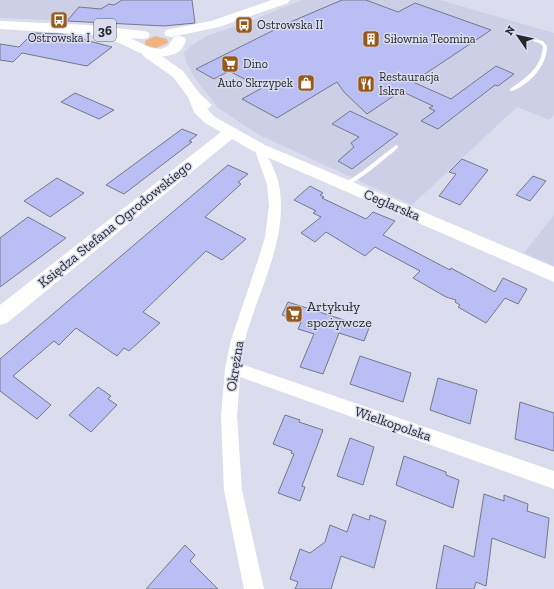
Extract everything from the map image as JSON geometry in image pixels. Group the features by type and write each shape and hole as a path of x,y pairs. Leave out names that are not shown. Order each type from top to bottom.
{"main road":[{"path":"157,36 204,31 214,24 284,0"},
{"name":"36","path":"0,25 67,28 111,36 157,36"},
{"path":"148,53 164,52 176,47 157,36"},
{"name":"36","path":"148,53 141,51 157,36"}],"street":[{"name":"Ceglarska","path":"169,50 178,74 195,97 199,109 210,120 259,148 554,275"},
{"name":"Ceglarska","path":"148,53 178,74"},
{"name":"Księdza Stefana Ogrodowskiego","path":"0,317 231,132"},
{"name":"Okrężna","path":"254,589 233,490 229,416 233,368 238,340 266,257 276,206 274,184 259,148"},
{"name":"Wielkopolska","path":"233,368 554,480"}],"lane":[{"path":"512,90 525,81 539,68 546,52 545,46 541,42 513,33"},
{"path":"346,185 396,146"}],"shaded area":[{"path":"0,0 122,0 87,21 53,18 50,20 0,18"},
{"path":"302,0 440,0 554,33 554,115 549,120 517,107 412,205 259,135 218,108 195,78 186,62 184,53 190,46 207,36 258,18"},
{"path":"155,36 167,39 168,43 156,48 145,45 145,41"},
{"path":"554,215 554,266 524,253"}],"building":[{"path":"122,0 192,0 195,23 164,26 67,21 79,7 101,9 109,4 114,5"},
{"path":"342,0 366,0 398,12 415,3 491,30 413,82 451,99 496,66 514,74 498,86 495,85 438,129 421,121 435,111 429,108 433,106 401,91 367,114 344,92 337,82 277,118 242,99 262,88 229,71 214,79 196,69 288,23"},
{"path":"33,33 62,34 112,47 87,66 22,53 13,62 0,60 0,44 19,47"},
{"path":"75,93 114,110 99,119 61,102"},
{"path":"350,111 398,134 352,169 338,161 354,147 351,143 359,137 332,124"},
{"path":"182,129 197,135 189,141 192,142 124,194 106,185"},
{"path":"462,159 488,170 460,205 439,196 456,174 449,172"},
{"path":"228,165 248,174 238,182 241,184 205,217 246,239 222,260 206,251 143,312 160,323 129,351 124,348 117,356 76,328 59,345 54,341 13,376 51,405 37,419 0,391 0,359"},
{"path":"533,176 546,181 530,201 516,195"},
{"path":"57,178 84,193 50,217 24,201"},
{"path":"310,186 323,193 320,195 324,197 322,198 366,219 373,212 395,221 383,235 450,270 451,268 495,292 503,278 527,289 518,304 505,298 486,323 458,307 460,305 455,302 456,300 446,297 413,278 420,271 375,247 365,256 326,232 315,242 301,233 321,217 313,213 316,211 294,200"},
{"path":"28,217 66,238 0,287 0,238"},
{"path":"288,302 369,328 364,341 339,333 323,374 300,367 314,334 298,329 301,322 282,315"},
{"path":"360,356 411,373 403,402 350,384"},
{"path":"438,378 477,390 470,424 430,410"},
{"path":"98,387 111,396 108,399 117,405 91,432 69,415"},
{"path":"520,402 554,413 554,451 515,439"},
{"path":"285,415 300,420 299,422 323,430 302,486 305,487 300,501 278,493 294,454 291,453 292,451 273,444"},
{"path":"350,438 374,447 363,485 337,476"},
{"path":"404,456 446,472 446,475 459,480 453,508 396,485"},
{"path":"484,494 504,501 504,495 528,504 527,511 549,518 545,558 492,538 486,586 476,582 474,589 436,589 444,545 474,557"},
{"path":"353,514 369,520 370,515 386,521 374,568 341,556 331,589 295,589 298,582 290,579 300,549 310,553 325,542 330,525 347,532"},
{"path":"185,545 195,555 190,561 218,589 146,589"}],"place":[{"name":"Ostrowska I","path":"59,20"},
{"name":"Ostrowska II","path":"244,25"},
{"name":"Siłownia Teomina","path":"371,39"},
{"name":"Dino","path":"230,64"},
{"name":"Auto Skrzypek","path":"306,83"},
{"name":"Restauracja Iskra","path":"366,84"},
{"name":"Artykuły spożywcze","path":"294,314"}]}
